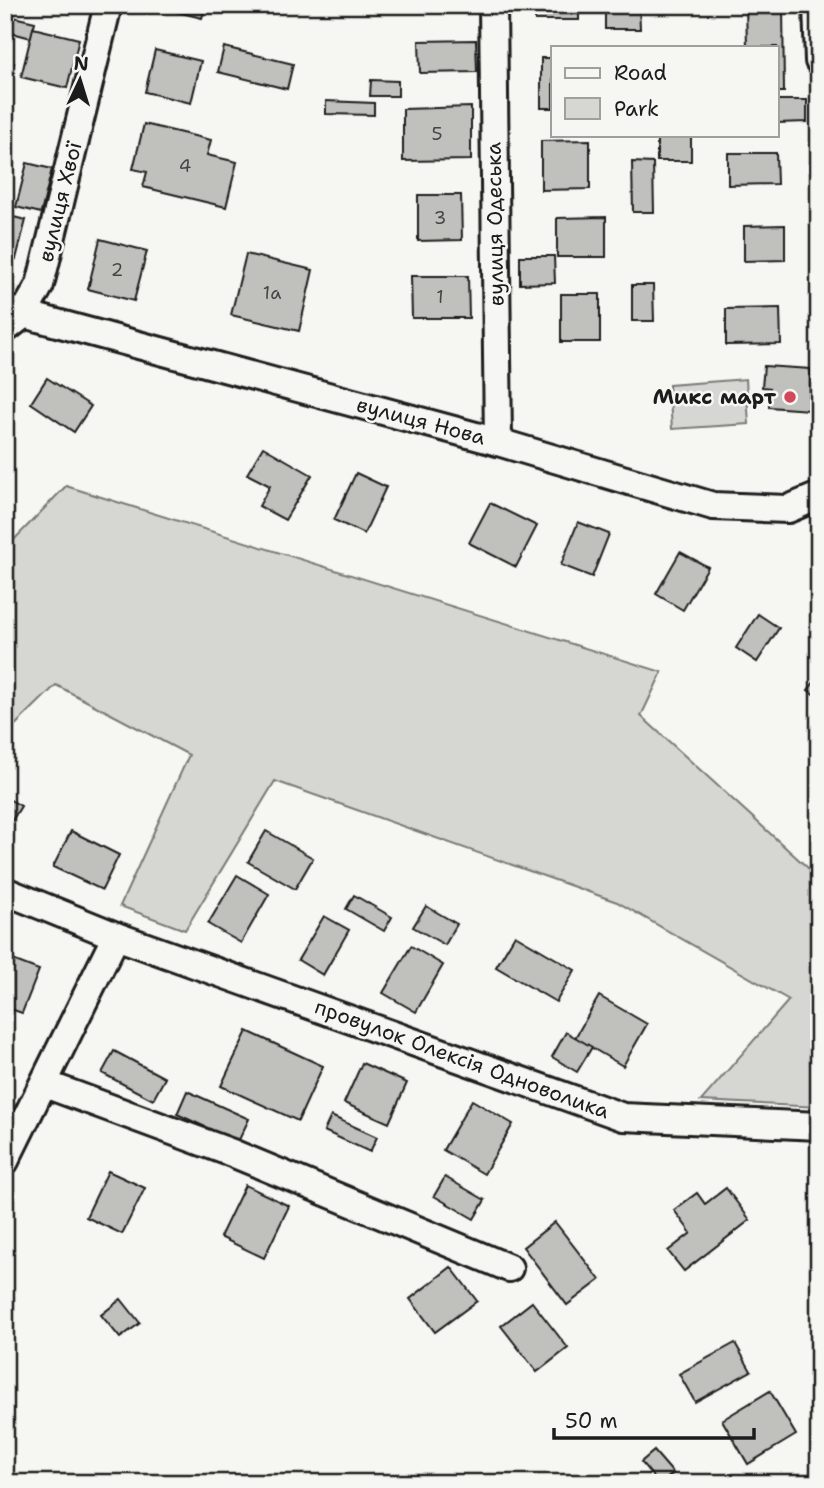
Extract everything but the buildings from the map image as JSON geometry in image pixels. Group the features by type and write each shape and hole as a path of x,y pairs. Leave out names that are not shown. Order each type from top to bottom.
{"street":[{"name":"вулиця Хвої","path":"11,318 40,285 108,5"},
{"name":"вулиця Одеська","path":"493,5 498,442"},
{"path":"817,5 819,61"},
{"name":"вулиця Нова","path":"11,318 498,442 713,506 788,509 819,496"},
{"name":"провулок Олексія Одноволика","path":"5,891 116,936 623,1117 819,1126"},
{"path":"5,1161 116,936"},
{"path":"45,1084 232,1153 509,1268"}],"green space":[{"path":"746,379 749,424 672,429 669,385"},
{"path":"66,486 662,672 641,716 819,878 819,1107 701,1101 789,1000 617,902 275,781 185,930 120,906 189,755 56,685 5,735 5,549"}],"place":[{"name":"Микс март","path":"790,397"}]}
